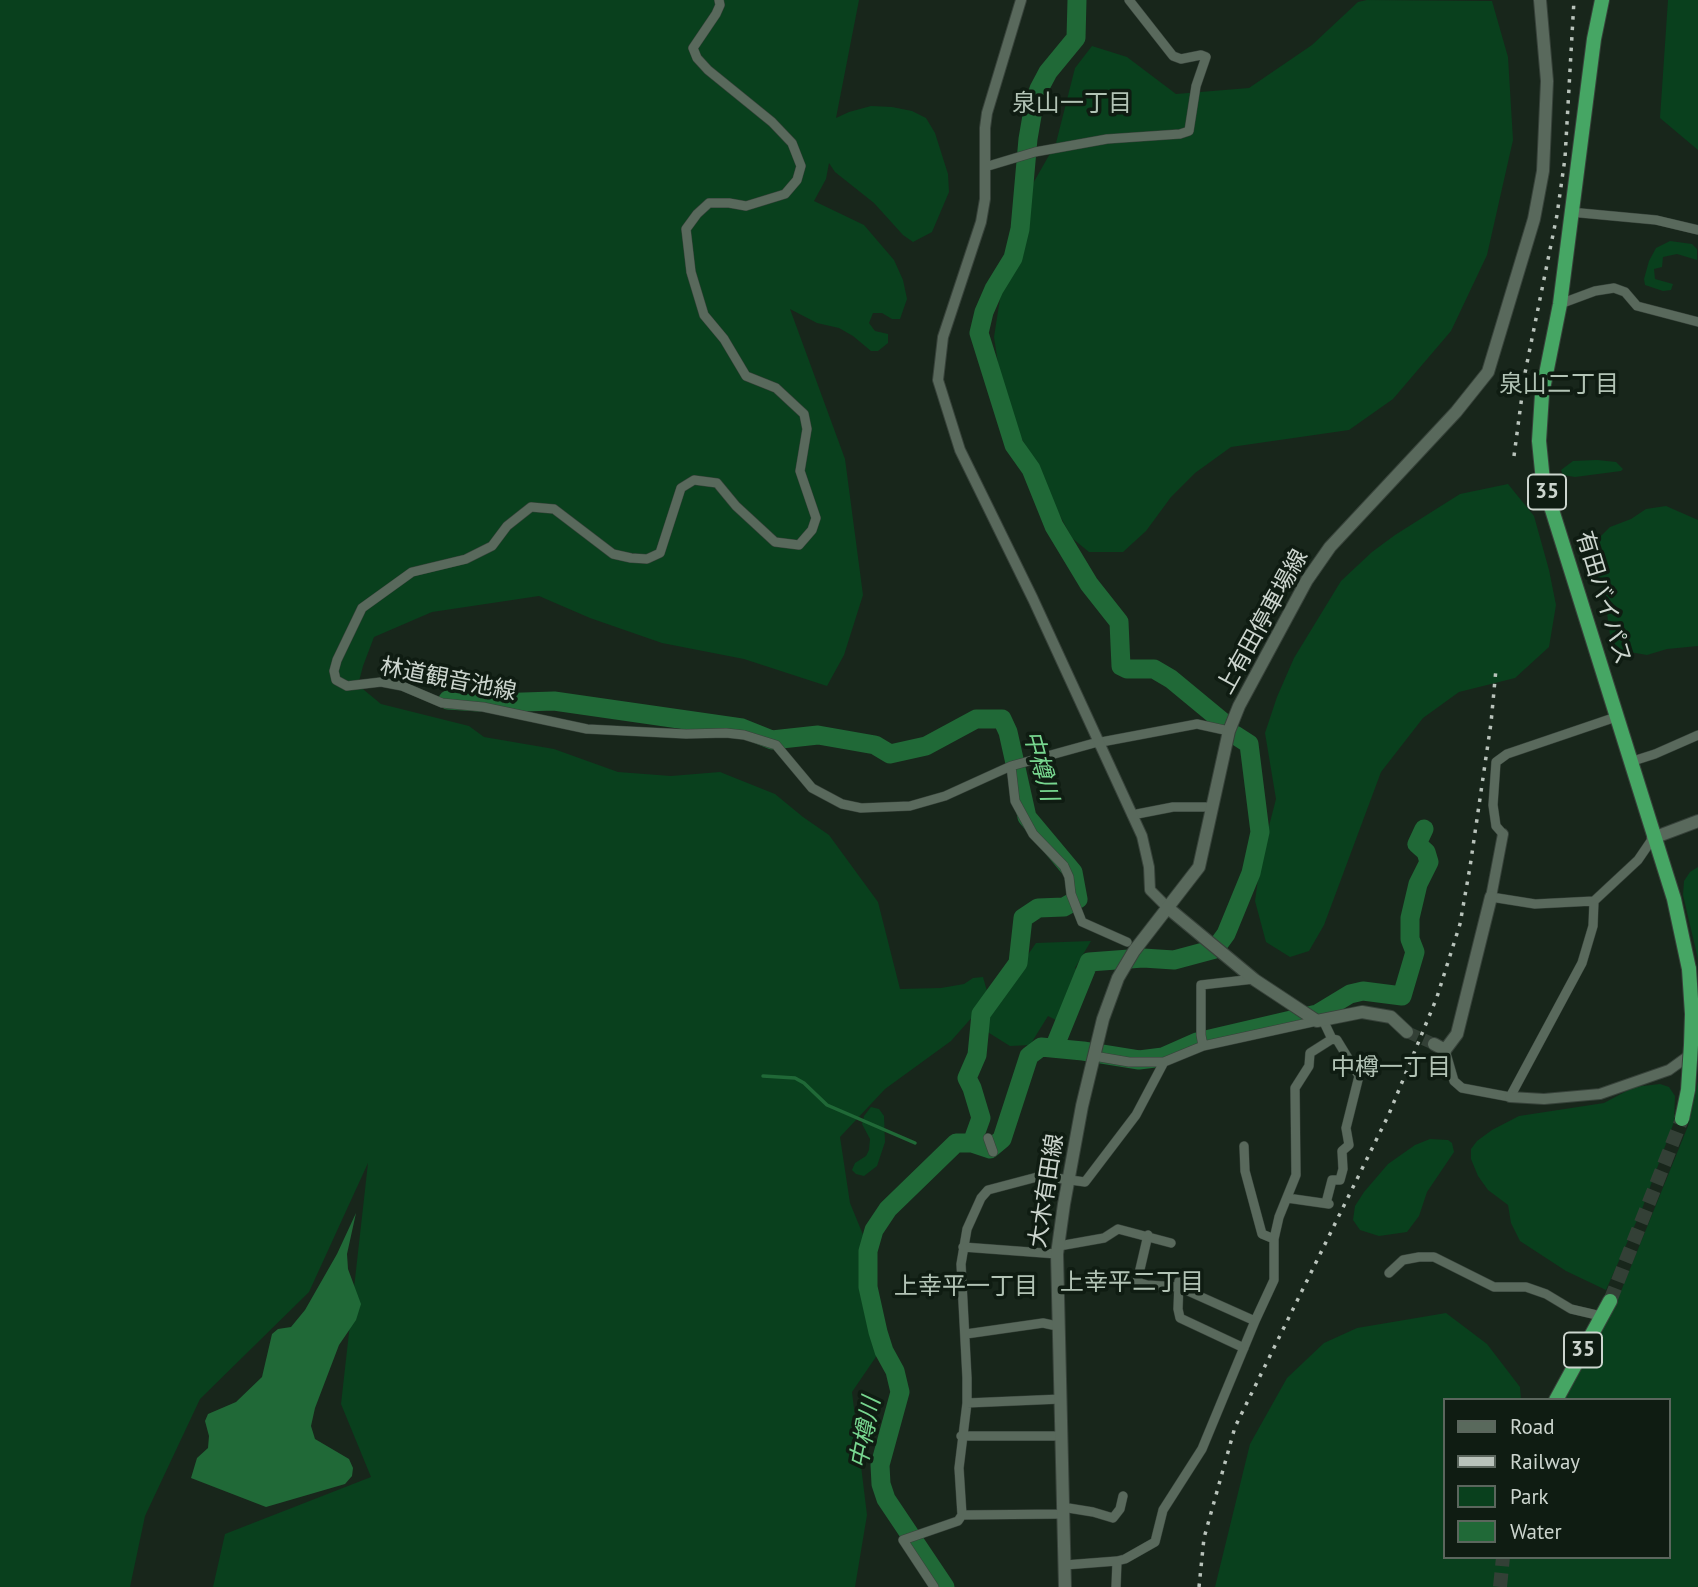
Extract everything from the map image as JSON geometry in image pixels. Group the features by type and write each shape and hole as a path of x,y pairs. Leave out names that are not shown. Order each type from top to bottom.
{"highway":[{"name":"有田バイパス","path":"1602,0 1570,212 1560,304 1542,394 1539,441 1544,481 1674,899 1689,969 1692,1045 1682,1119"},
{"name":"35","path":"1557,1398 1610,1301"}],"main road":[{"name":"上有田停車場線","path":"1168,908 1199,867 1229,731 1245,695 1319,561 1456,412 1488,372 1534,219 1543,171 1547,81 1539,0"},
{"path":"1653,838 1698,821"},
{"path":"1439,1047 1457,1034 1491,897"},
{"path":"1168,908 1254,979 1320,1021 1362,1012 1391,1017 1407,1032"},
{"name":"大木有田線","path":"1065,1587 1058,1250 1068,1179 1094,1056 1118,978 1133,951 1168,908"}],"street":[{"name":"林道観音池線","path":"719,0 716,15 692,48 708,70 772,122 792,143 801,166 797,180 785,194 746,206 729,202 709,202 686,229 691,272 704,316 724,339 746,376 776,388 804,414 807,429 800,471 816,518 813,530 799,545 775,542 736,506 718,483 694,480 681,488 660,554 647,559 631,558 612,554 554,509 531,507 507,526 492,546 466,559 412,572 362,608 337,660 334,671 336,680 347,686 381,682 401,686 442,703 496,709 587,729 744,735 776,746 811,788 842,804 861,808 910,806 945,796 1011,766 1098,743"},
{"path":"1021,0 987,113 985,199 981,222 943,337 939,380 960,450 1033,599 1142,836 1149,867 1150,890 1168,908"},
{"path":"985,167 1035,152 1107,139 1180,134 1189,131 1196,86 1206,57 1201,55 1181,60 1173,56 1129,0"},
{"path":"1570,212 1656,220 1698,230"},
{"path":"1560,304 1595,291 1614,288 1626,292 1637,306 1698,322"},
{"path":"1616,717 1507,754 1496,762 1493,805 1496,825 1503,834 1491,897 1535,904 1594,901 1638,860 1653,838"},
{"path":"1127,942 1082,922 1064,866 1033,834 1015,801 1011,766 1098,743 1197,724 1229,731"},
{"path":"1630,762 1698,735"},
{"path":"1132,815 1173,807 1213,807"},
{"path":"1510,1097 1582,962 1593,926 1594,901"},
{"path":"1203,1045 1201,985 1254,979"},
{"path":"1094,1056 1129,1062 1164,1062 1203,1045 1320,1021 1359,1076 1346,1128 1349,1145 1339,1153 1343,1169 1340,1180 1332,1180 1328,1204 1287,1198"},
{"path":"1065,1565 1125,1559 1155,1542 1163,1510 1202,1449 1274,1280 1274,1239 1279,1217 1296,1175 1295,1088 1309,1066 1310,1053 1332,1038"},
{"path":"1439,1047 1454,1081 1462,1088 1510,1097 1557,1099 1600,1094 1669,1070 1698,1049"},
{"path":"934,1587 904,1540 958,1521 962,1515 959,1476 961,1436 967,1403 966,1334 961,1282 967,1229 981,1198 988,1190 1041,1176 1085,1182 1136,1115 1164,1062"},
{"path":"988,1138 993,1152"},
{"path":"1244,1146 1245,1171 1262,1234 1274,1239"},
{"path":"963,1247 1058,1250 1104,1238 1118,1228 1171,1243"},
{"path":"1148,1235 1137,1282 1147,1286 1179,1284 1255,1321"},
{"path":"1389,1273 1403,1260 1434,1258 1494,1287 1526,1287 1546,1294 1571,1308 1601,1316"},
{"path":"1179,1284 1180,1318 1244,1348"},
{"path":"966,1334 1043,1323 1058,1325"},
{"path":"967,1403 1061,1399"},
{"path":"961,1436 1061,1436"},
{"path":"962,1515 1062,1510 1093,1512 1113,1518 1120,1509 1123,1496"},
{"path":"1116,1587 1117,1561"}],"green space":[{"path":"0,0 859,0 836,118 871,106 892,107 912,111 926,118 935,133 948,174 949,192 932,232 913,242 903,235 874,203 835,172 829,163 826,179 814,201 864,225 894,260 903,280 907,299 900,319 873,313 869,323 875,331 888,334 888,343 878,351 871,351 839,328 817,323 790,309 845,459 863,595 844,655 827,686 744,659 662,643 590,618 539,596 432,612 374,637 358,685 381,704 469,726 484,737 554,749 618,772 671,776 720,772 775,794 829,835 878,902 900,989 941,988 983,977 989,998 951,1041 885,1089 840,1137 850,1203 873,1259 882,1348 852,1392 867,1515 855,1587 213,1587 225,1534 371,1477 341,1404 368,1163 309,1292 200,1399 145,1516 130,1587 0,1587"},
{"path":"1668,0 1698,0 1698,150 1660,118"},
{"path":"1492,1 1508,57 1513,140 1487,255 1451,331 1393,399 1349,430 1231,447 1195,473 1171,497 1146,531 1123,552 1089,552 1072,538 1005,409 994,337 1004,273 1023,201 1056,143 1075,68 1092,46 1127,57 1176,94 1249,88 1312,45 1358,2"},
{"path":"1670,241 1692,244 1697,249 1697,260 1677,254 1663,257 1662,267 1654,269 1655,279 1673,284 1671,290 1663,291 1645,285 1649,261 1656,248"},
{"path":"1573,461 1616,462 1623,469 1575,477 1563,475 1561,470"},
{"path":"1508,484 1534,516 1549,570 1556,605 1549,647 1515,678 1459,692 1423,718 1381,772 1324,925 1309,951 1290,957 1266,942 1255,901 1261,857 1276,799 1265,733 1294,658 1341,581 1372,552 1460,494"},
{"path":"1666,506 1698,520 1698,646 1667,649 1647,655 1612,649 1604,592 1592,565 1594,543 1610,527 1631,519 1646,509"},
{"path":"1698,867 1698,959 1683,895 1684,881 1690,872"},
{"path":"1091,941 1075,968 1079,972 1056,1020 1048,1016 1030,1045 1010,1046 986,1031 987,1014 1036,943"},
{"path":"1698,1081 1698,1587 1215,1587 1250,1444 1287,1378 1324,1343 1357,1328 1446,1313 1487,1344 1520,1387 1521,1398 1442,1398 1442,1559 1670,1559 1670,1398 1565,1398 1619,1296 1688,1126"},
{"path":"1660,1084 1669,1087 1675,1096 1674,1122 1642,1209 1606,1290 1566,1271 1520,1241 1511,1223 1508,1205 1488,1190 1478,1176 1471,1159 1471,1149 1492,1130 1519,1116 1604,1103 1634,1087"},
{"path":"871,1107 879,1109 884,1116 885,1142 877,1166 864,1176 852,1170 855,1163 866,1156 869,1150 870,1139 862,1124"},
{"path":"1430,1139 1448,1140 1452,1143 1454,1152 1427,1192 1419,1216 1407,1232 1379,1236 1360,1230 1353,1220 1355,1206 1364,1192 1388,1164 1415,1145"}],"water":[{"path":"356,1213 347,1254 348,1269 361,1304 356,1320 339,1345 315,1408 311,1426 315,1439 349,1459 353,1468 352,1476 345,1484 266,1507 191,1478 197,1458 208,1448 209,1436 205,1421 208,1414 236,1402 262,1377 272,1334 278,1329 291,1327 305,1310 337,1254"}],"waterway":[{"path":"1077,0 1076,38 1048,72 1034,104 1020,229 1013,258 994,289 979,333 1014,445 1031,469 1054,526 1089,584 1119,622 1121,666 1127,669 1154,669 1171,679 1223,722"},
{"name":"中樽川","path":"448,700 493,703 554,701 742,728 772,740 818,735 875,745 890,754 926,746 976,719 1002,719 1008,732 1027,817 1073,872 1078,899 1064,907 1038,908 1023,918 1018,963 981,1014 977,1055 967,1078 981,1118 972,1143"},
{"path":"1054,1048 1089,962 1143,958 1174,960 1215,949 1226,934 1251,873 1260,832 1249,744 1235,735"},
{"path":"945,1587 886,1499 881,1484 880,1465 900,1392 895,1371 878,1332 868,1287 868,1251 874,1230 888,1209 956,1143 972,1143 990,1149 1002,1139 1029,1056 1041,1047 1139,1060 1163,1057 1197,1042 1317,1014 1350,994 1363,991 1402,996 1415,952 1410,939 1410,918 1418,884 1429,862 1426,852 1417,844 1424,829"},
{"path":"763,1076 795,1078 827,1105 915,1143"}],"tunnel":[{"path":"1407,1032 1434,1044"},
{"path":"1610,1301 1682,1119"},
{"path":"1500,1587 1503,1559"}],"railway":[{"path":"1514,456 1525,373 1557,215 1565,158 1574,0"},
{"path":"1199,1587 1204,1538 1235,1427 1389,1114 1437,997 1460,924 1491,723 1496,669"}],"district":[{"name":"泉山一丁目","path":"1072,104"},
{"name":"泉山二丁目","path":"1559,385"},
{"name":"中樽一丁目","path":"1391,1068"},
{"name":"上幸平二丁目","path":"1132,1283"},
{"name":"上幸平一丁目","path":"966,1287"}]}
